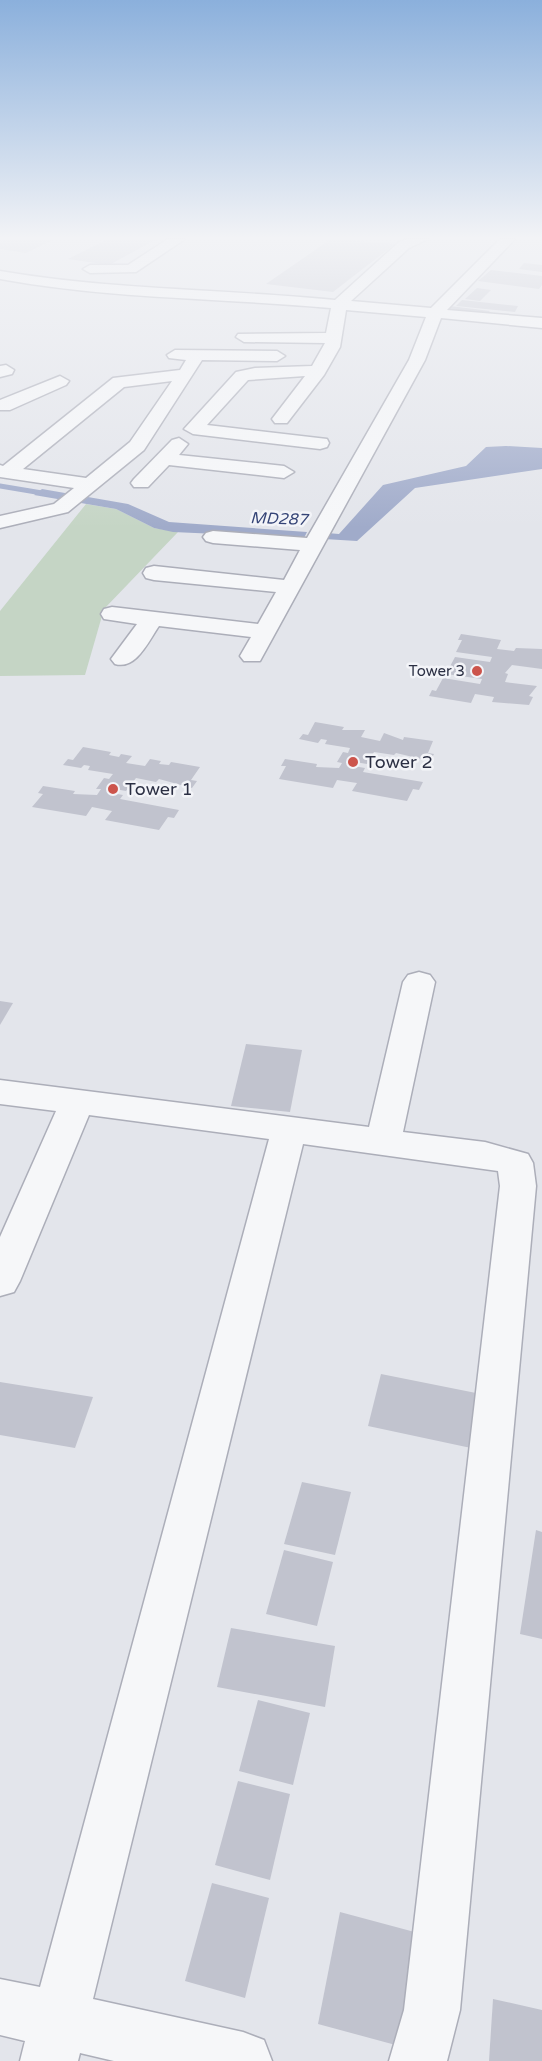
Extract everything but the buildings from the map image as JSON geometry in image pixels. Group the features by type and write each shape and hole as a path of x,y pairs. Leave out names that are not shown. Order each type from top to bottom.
{"street":[{"path":"230,337 257,335"},
{"path":"281,419 322,364 333,335"},
{"path":"252,656 417,360 427,335"},
{"path":"164,355 322,364"},
{"path":"0,522 61,507 137,446 197,356"},
{"path":"141,483 242,376 322,364"},
{"path":"4,472 120,382 185,374"},
{"path":"0,405 4,406 60,381"},
{"path":"192,429 320,443"},
{"path":"164,459 284,472"},
{"path":"4,472 86,487"},
{"path":"213,537 314,545"},
{"path":"154,573 290,587"},
{"path":"112,614 265,632"},
{"path":"123,659 153,619"},
{"path":"383,1142 419,982"},
{"path":"0,1092 485,1155 528,1164 518,1186 432,2010 418,2061"},
{"path":"0,1281 77,1102"},
{"path":"54,2040 289,1130"},
{"path":"0,2007 54,2040 243,2061"}],"green space":[{"path":"86,504 116,509 154,528 178,532 104,609 85,675 0,676 0,611"}],"water":[{"path":"486,447 542,448 542,469 415,488 357,541 324,539 327,533 339,534 383,485 466,466"},
{"path":"42,489 128,504 169,522 307,532 304,538 173,532 154,528 116,509 34,495"}],"waterway":[{"name":"MD287","path":"0,486 48,494"}],"place":[{"name":"Tower 3","path":"477,671"},
{"name":"Tower 2","path":"353,762"},
{"name":"Tower 1","path":"113,789"}]}
